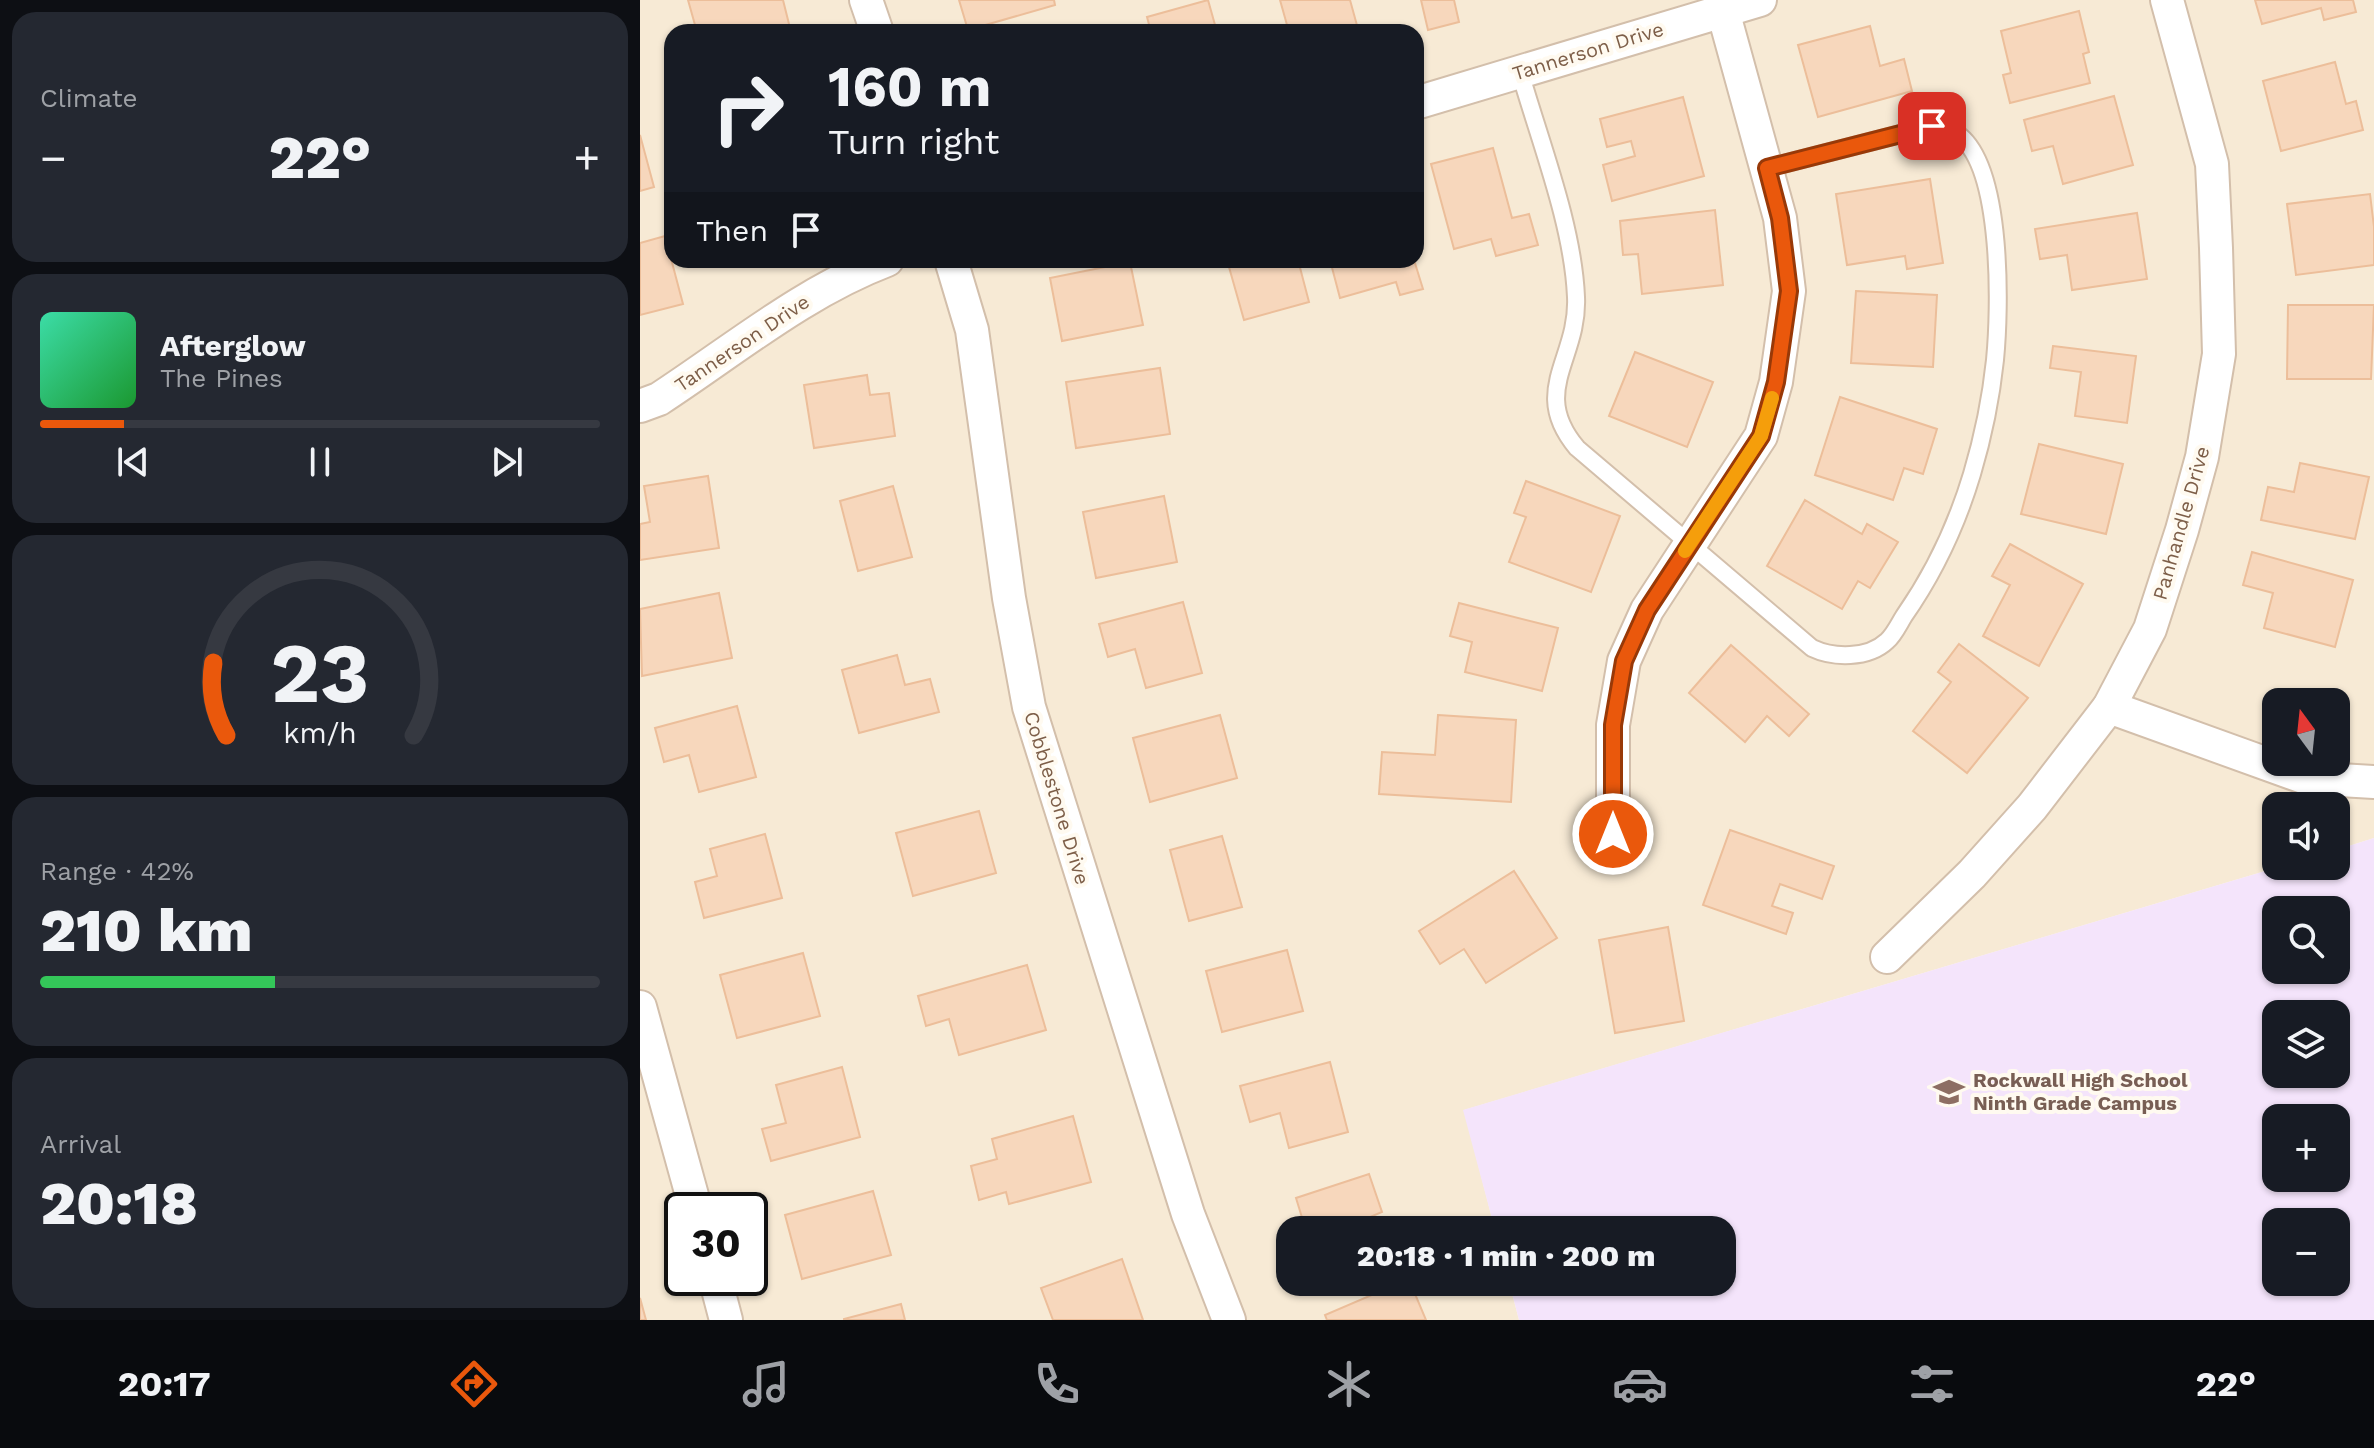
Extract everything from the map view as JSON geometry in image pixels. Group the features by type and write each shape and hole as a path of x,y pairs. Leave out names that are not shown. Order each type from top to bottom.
{"street":[{"path":"866,0 874,24"},
{"name":"Tannerson Drive","path":"1424,101 1721,6 1760,0"},
{"name":"Panhandle Drive","path":"1887,957 1972,874 2032,807 2109,707 2150,629 2182,530 2202,457 2219,354 2212,164 2167,0"},
{"path":"1613,834 1613,725 1624,661 1647,610 1761,436 1776,382 1789,291 1780,218 1721,6"},
{"name":"Tannerson Drive","path":"640,406 659,399 793,306 866,268"},
{"name":"Cobblestone Drive","path":"953,268 972,330 1009,598 1029,707 1188,1214 1229,1320"},
{"path":"2109,707 2306,778 2374,782"},
{"path":"640,1007 691,1192"},
{"path":"720,1296 726,1320"}],"lane":[{"path":"1520,72 1571,253 1574,275 1575,325 1558,378 1555,399 1568,437 1689,545 1812,648 1825,654 1849,655 1874,649 1887,641 1933,570 1967,487 1984,426 1995,358 1997,315 1993,211 1982,170 1963,138 1948,128 1932,126 1767,168"}],"shaded area":[{"path":"640,0 2374,0 2374,838 2350,846 2350,792 2262,792 2262,872 1464,1110 1491,1216 1276,1216 1276,1296 1513,1296 1519,1320 640,1320"},
{"name":"Rockwall High School Ninth Grade Campus","path":"2374,838 2374,1320 1519,1320 1513,1296 1736,1296 1736,1216 1491,1216 1463,1110 2262,872 2262,880 2350,880 2350,846"}],"building":[{"path":"688,0 783,0 789,24 695,24"},
{"path":"959,0 1054,0 1055,5 989,24 966,24"},
{"path":"1208,0 1215,24 1149,24 1147,17"},
{"path":"1280,0 1350,0 1357,24 1287,24"},
{"path":"1421,0 1454,0 1459,22 1428,30"},
{"path":"2255,0 2353,0 2356,12 2324,20 2321,8 2262,24"},
{"path":"2079,11 2089,52 2083,54 2090,83 2010,103 2003,75 2011,73 2001,31"},
{"path":"1870,26 1880,66 1904,59 1912,91 1818,117 1798,45"},
{"path":"2335,62 2346,104 2356,101 2363,130 2281,151 2263,81"},
{"path":"2114,96 2133,165 2063,184 2053,146 2032,151 2024,120"},
{"path":"1683,97 1704,176 1612,201 1603,165 1635,156 1631,141 1607,147 1600,119"},
{"path":"640,135 654,187 640,191"},
{"path":"1493,148 1512,218 1529,214 1538,245 1496,256 1491,239 1454,249 1431,164"},
{"path":"1930,179 1943,263 1907,269 1905,256 1847,265 1836,194"},
{"path":"2370,194 2374,265 2296,275 2287,204"},
{"path":"1715,210 1723,285 1642,294 1638,254 1623,255 1620,221"},
{"path":"2137,213 2147,279 2072,290 2067,255 2040,259 2035,229"},
{"path":"664,236 664,268 673,268 683,304 640,315 640,243"},
{"path":"1100,268 1131,268 1143,325 1062,341 1050,278"},
{"path":"1229,268 1300,268 1309,302 1244,320"},
{"path":"1332,268 1416,268 1423,289 1400,295 1396,282 1340,298"},
{"path":"1856,291 1937,295 1933,367 1851,363"},
{"path":"2288,305 2374,305 2371,379 2287,379"},
{"path":"2053,346 2136,356 2127,423 2075,416 2081,372 2050,368"},
{"path":"1635,352 1713,382 1687,447 1609,416"},
{"path":"1160,368 1170,434 1076,448 1066,382"},
{"path":"867,375 870,395 889,393 895,436 814,448 804,385"},
{"path":"1840,397 1937,429 1923,474 1904,468 1893,500 1815,475"},
{"path":"2039,444 2123,464 2106,534 2021,514"},
{"path":"2300,463 2369,477 2355,539 2261,520 2268,487 2294,492"},
{"path":"708,476 719,548 640,560 640,524 650,522 644,486"},
{"path":"1526,481 1620,516 1591,592 1509,562 1526,517 1514,513"},
{"path":"893,486 912,557 858,571 840,501"},
{"path":"1164,496 1177,562 1096,578 1083,512"},
{"path":"1805,500 1862,534 1867,524 1898,542 1870,588 1858,581 1842,609 1767,566"},
{"path":"2010,544 2083,584 2039,666 1983,636 2010,585 1992,576"},
{"path":"2252,552 2353,580 2335,647 2264,628 2273,593 2243,585"},
{"path":"719,593 732,658 642,676 640,609"},
{"path":"1183,602 1202,673 1146,688 1135,649 1108,657 1099,624"},
{"path":"1459,603 1558,628 1542,691 1465,672 1472,642 1450,636"},
{"path":"1959,644 2028,698 1967,773 1913,731 1951,682 1938,672"},
{"path":"1731,645 1809,714 1789,736 1767,716 1745,742 1689,693"},
{"path":"897,655 905,685 930,679 939,712 859,733 842,670"},
{"path":"737,706 756,777 699,792 689,755 664,762 655,728"},
{"path":"1220,715 1237,778 1150,802 1133,738"},
{"path":"1438,715 1516,720 1511,802 1379,794 1382,752 1435,755"},
{"path":"979,811 996,873 913,896 896,833"},
{"path":"1730,830 1834,866 1822,899 1780,884 1772,906 1793,913 1786,934 1703,905"},
{"path":"765,834 782,898 704,918 695,882 717,876 710,849"},
{"path":"1222,836 1242,907 1189,921 1170,850"},
{"path":"1514,871 1557,938 1486,983 1464,949 1440,964 1419,931"},
{"path":"1668,927 1684,1021 1615,1033 1599,940"},
{"path":"1287,950 1303,1011 1222,1032 1206,971"},
{"path":"803,953 820,1016 737,1038 720,975"},
{"path":"1027,965 1046,1030 959,1055 949,1019 926,1026 918,996"},
{"path":"1330,1062 1348,1132 1289,1148 1280,1113 1250,1122 1240,1086"},
{"path":"842,1067 860,1137 771,1161 762,1129 786,1123 776,1085"},
{"path":"1073,1116 1091,1182 1009,1204 1006,1192 979,1200 971,1166 997,1159 992,1139"},
{"path":"1369,1174 1382,1212 1372,1216 1302,1216 1296,1198"},
{"path":"873,1191 891,1255 802,1279 785,1215"},
{"path":"1122,1259 1143,1320 1053,1320 1041,1288"},
{"path":"1369,1296 1416,1296 1426,1320 1327,1320 1325,1315"},
{"path":"640,1298 646,1320 640,1320"},
{"path":"901,1304 905,1320 844,1320 844,1319"}],"slow traffic":[{"path":"1685,551 1761,436 1772,398"}],"place":[{"name":"Rockwall High School Ninth Grade Campus","path":"1949,1092"}],"route":[{"path":"1613,834 1613,725 1624,661 1647,610 1761,436 1776,382 1789,291 1780,218 1767,168 1932,126"}]}
